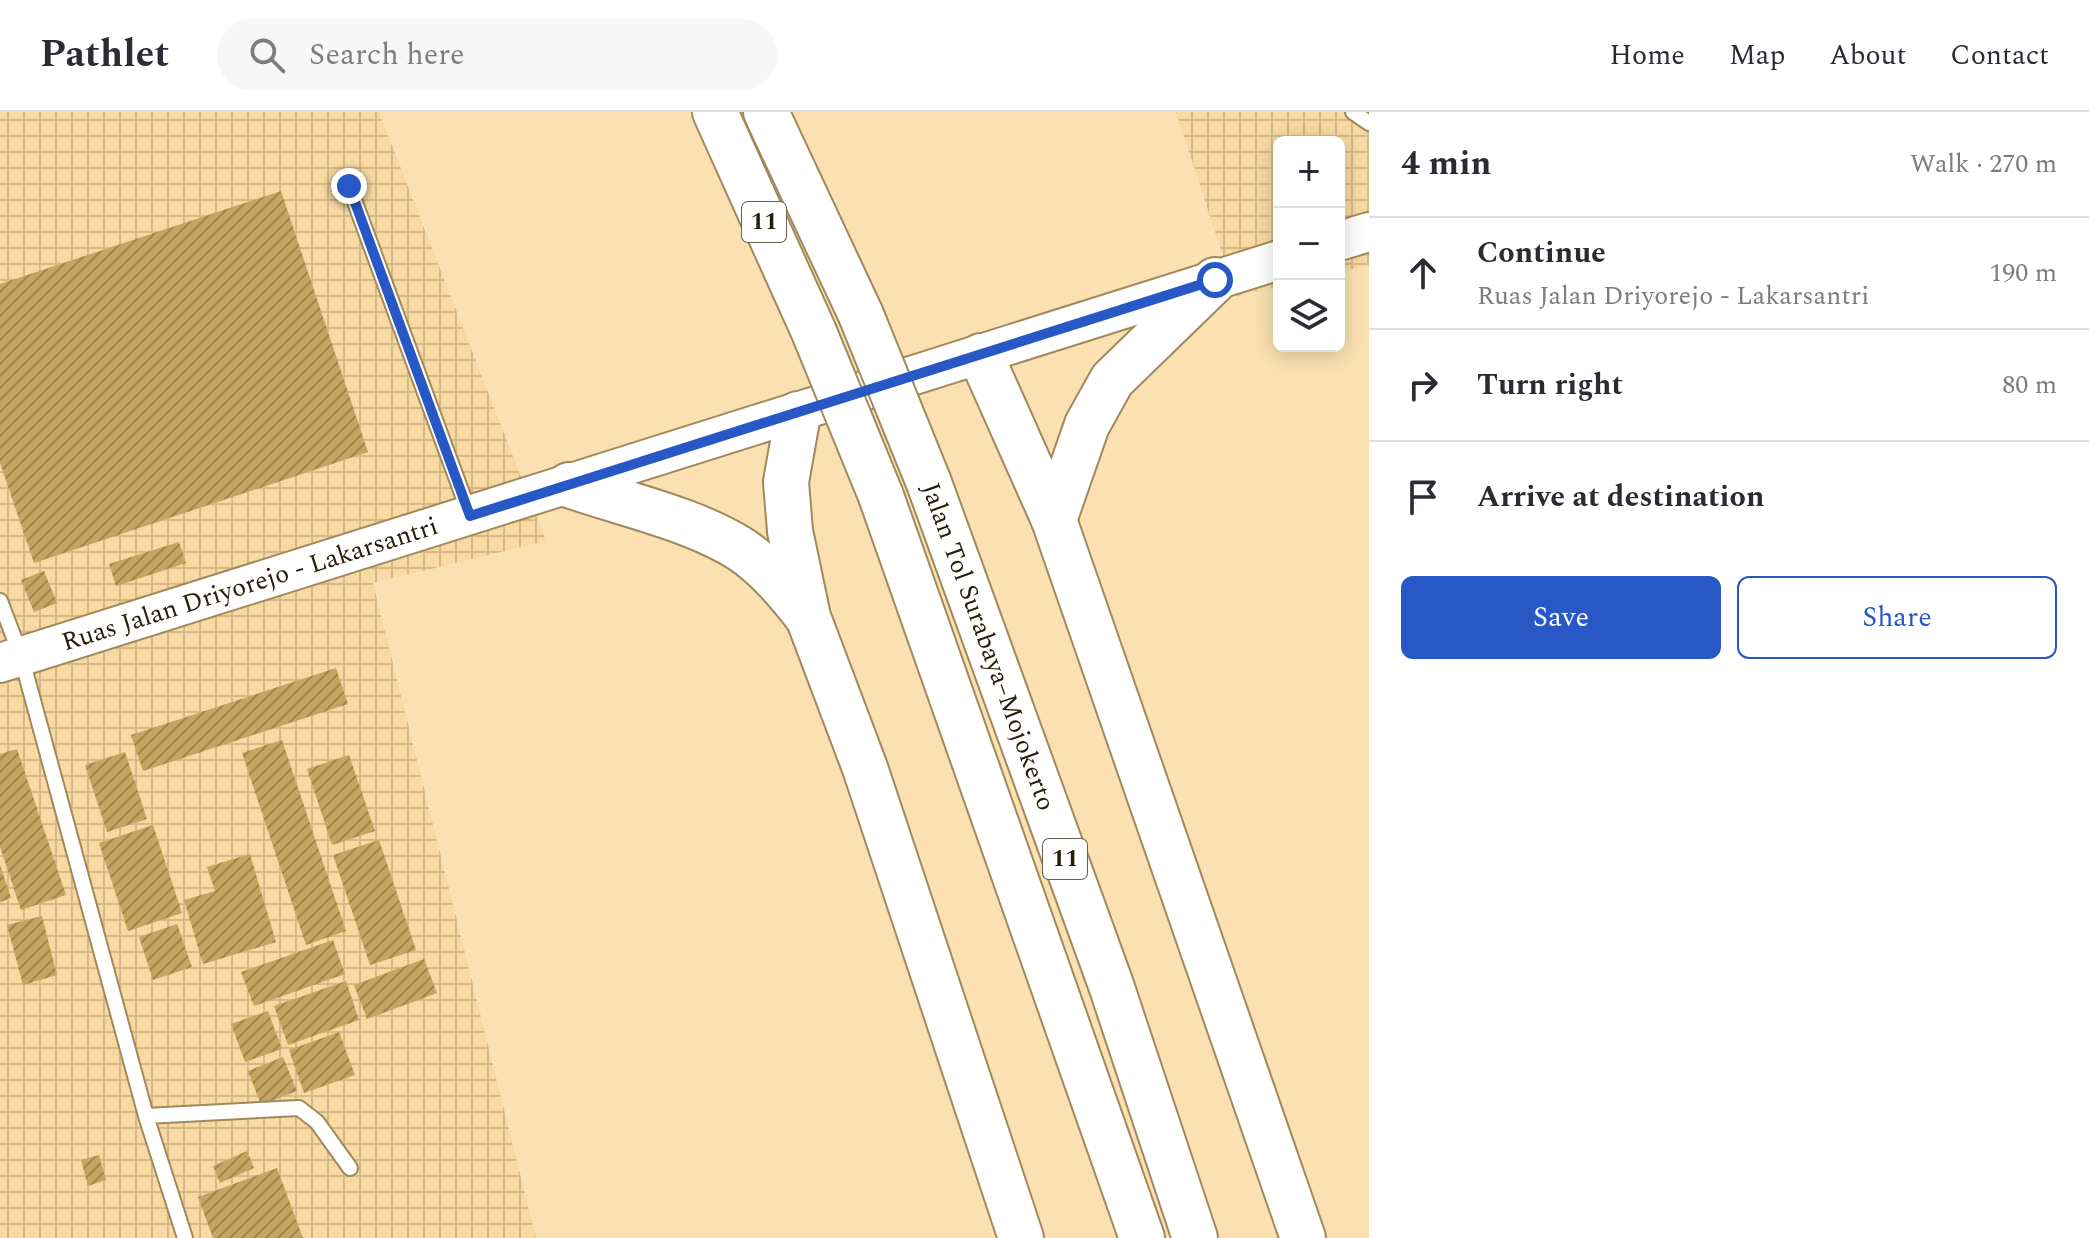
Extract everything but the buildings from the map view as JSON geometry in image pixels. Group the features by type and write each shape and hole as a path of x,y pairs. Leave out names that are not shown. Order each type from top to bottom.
{"highway":[{"name":"Jalan Tol Surabaya–Mojokerto","path":"715,112 814,332 881,496 1142,1238"},
{"name":"Jalan Tol Surabaya–Mojokerto","path":"766,112 861,315 929,483 1111,985 1195,1238"},
{"path":"1054,520 1087,425 1112,380 1215,280"},
{"path":"981,356 1054,520 1303,1238"},
{"path":"798,414 786,482 790,531 808,617 865,768 1021,1238"},
{"path":"569,485 692,527 740,549 777,578 808,617"}],"main road":[{"path":"1345,239 1369,232"},
{"name":"Ruas Jalan Driyorejo - Lakarsantri","path":"10,660 1273,262"}],"lane":[{"path":"1353,112 1369,123"},
{"path":"349,186 470,516"},
{"path":"0,601 10,660 185,1238"},
{"path":"146,1116 299,1108 317,1122 350,1168"}],"shaded area":[{"path":"0,112 379,112 546,541 373,583 536,1238 0,1238"},
{"path":"1176,112 1369,112 1369,265 1345,271 1345,136 1273,136 1273,287 1236,296"}],"route":[{"path":"349,186 470,516 1215,280"}]}
